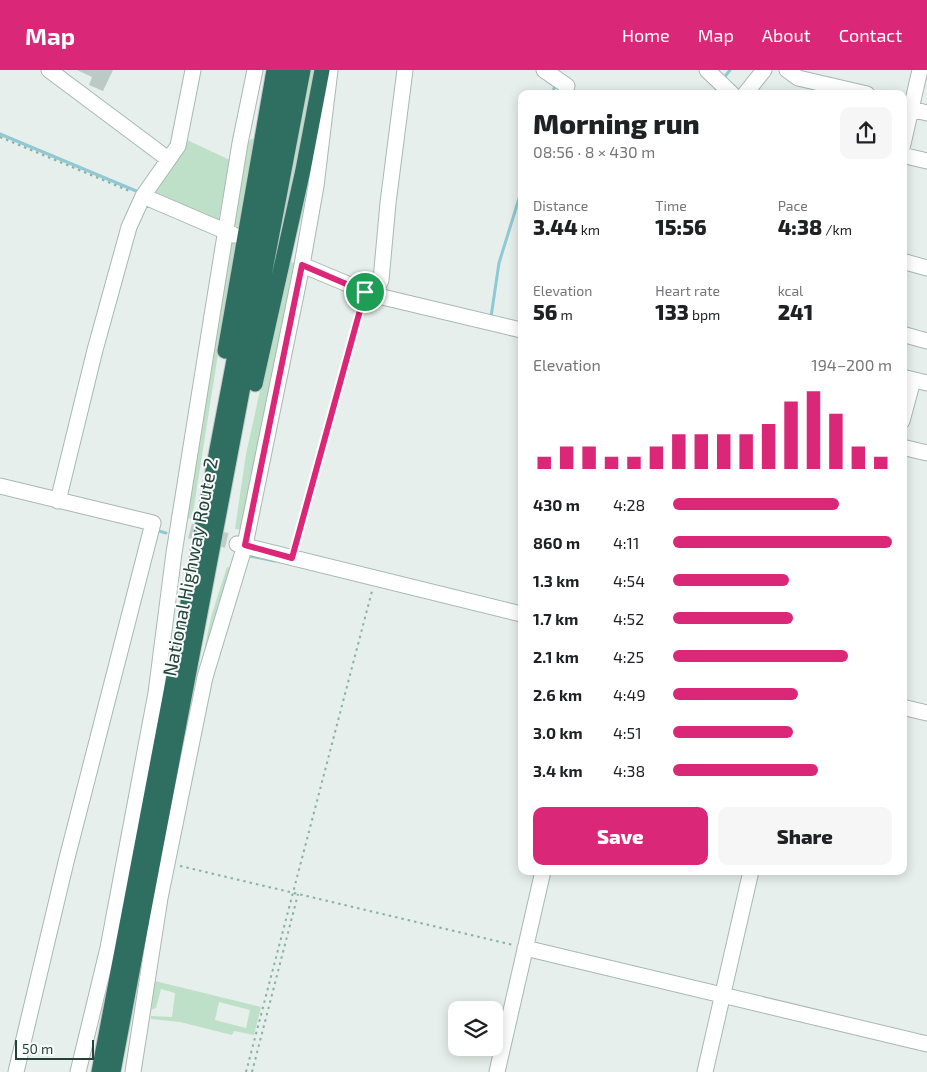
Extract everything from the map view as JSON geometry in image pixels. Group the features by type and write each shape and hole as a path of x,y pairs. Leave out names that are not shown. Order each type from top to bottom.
{"highway":[{"path":"193,576 219,387 274,70"},
{"name":"National Highway Route 2","path":"113,1072 237,427 278,166 289,70"},
{"name":"National Highway Route 2","path":"99,1072 193,576 278,166 303,70"},
{"path":"237,427 251,403 303,170 322,70"}],"street":[{"path":"49,70 168,160"},
{"path":"58,500 120,258 135,211 180,141 193,70"},
{"path":"78,1072 108,948 156,693 232,234 230,202 255,70"},
{"path":"133,1072 168,863 205,677 240,544 298,261 316,186 330,70"},
{"path":"370,293 381,280 388,203 405,70"},
{"path":"707,70 724,87"},
{"path":"748,90 764,70"},
{"path":"787,70 798,78 850,90"},
{"path":"920,70 909,105 927,113"},
{"path":"230,202 246,142 250,135 264,123"},
{"path":"907,156 927,161"},
{"path":"144,196 232,234"},
{"path":"298,261 370,293 518,329"},
{"path":"907,262 927,268"},
{"path":"907,335 927,341"},
{"path":"907,404 914,380"},
{"path":"907,448 927,453"},
{"path":"0,486 58,500 152,527 184,530"},
{"path":"16,1072 66,862 152,527"},
{"path":"240,544 518,613"},
{"path":"907,708 927,713"},
{"path":"497,1072 542,875"},
{"path":"705,1072 750,875"},
{"path":"526,948 927,1044"}],"path":[{"path":"0,137 144,196"},
{"path":"292,558 370,293"},
{"path":"246,1072 373,587"},
{"path":"168,863 526,948"},
{"path":"252,1072 298,894"}],"green space":[{"path":"311,70 316,70 272,279"},
{"path":"251,139 254,139 237,234 232,229 248,143"},
{"path":"187,140 230,160 218,223 152,196 183,152"},
{"path":"229,240 236,240 192,519 184,517"},
{"path":"289,260 298,266 245,530 235,529 246,454"},
{"path":"227,567 236,569 200,670 211,617"},
{"path":"155,981 261,1007 254,1035 234,1031 232,1035 180,1022 151,1019 151,1016 172,1017 175,993 161,989 156,1008 151,1010","holes":["219,1002 250,1010 246,1028 215,1020"]}],"building":[{"path":"77,70 113,70 103,91 89,85 92,77"}],"waterway":[{"path":"723,79 730,70"},
{"path":"553,90 556,83"},
{"path":"716,90 718,86"},
{"path":"0,134 141,193"},
{"path":"491,317 499,263 518,202"},
{"path":"296,554 363,307"},
{"path":"155,530 166,533"},
{"path":"250,556 275,561"}],"tunnel":[{"path":"190,531 236,543"}],"route":[{"path":"302,265 365,292 292,558 245,545 302,265"}]}
